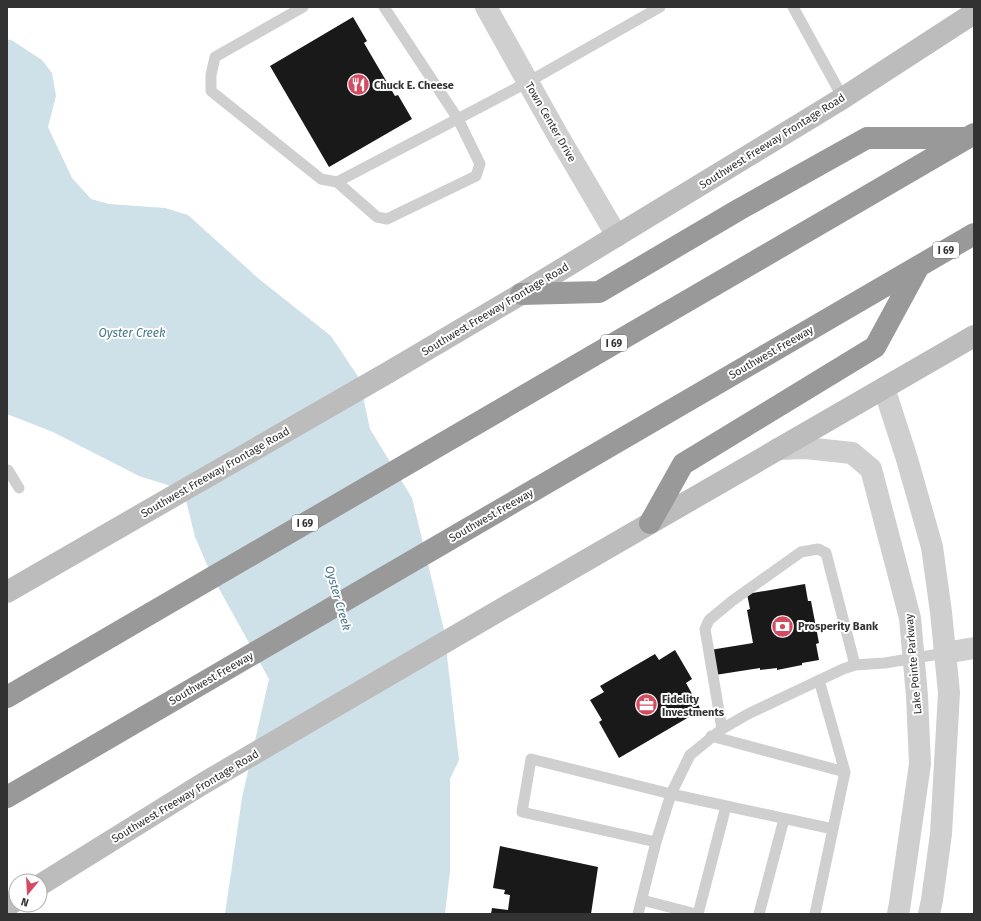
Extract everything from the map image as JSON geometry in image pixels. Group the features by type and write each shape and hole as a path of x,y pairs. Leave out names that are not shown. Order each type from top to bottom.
{"highway":[{"path":"521,294 599,292 740,209 867,138 970,136"},
{"name":"I 69","path":"7,697 970,136"},
{"name":"Southwest Freeway","path":"7,797 974,234"},
{"path":"650,523 683,464 874,347 919,266"}],"main road":[{"name":"Southwest Freeway Frontage Road","path":"7,592 389,372 618,236 843,98 974,13"},
{"name":"Southwest Freeway Frontage Road","path":"48,880 204,783 974,336"}],"street":[{"name":"Town Center Drive","path":"486,7 557,134 618,236"},
{"path":"884,388 932,547 941,612 949,693 941,834 929,914"},
{"name":"Lake Pointe Parkway","path":"778,449 804,448 852,454 872,469 910,618 917,696 920,764 898,914"},
{"path":"945,652 974,648"}],"lane":[{"path":"303,7 215,57 211,75 211,91 321,179 337,182 377,217 387,219 476,176 480,164 458,119 384,7"},
{"path":"337,182 528,82 660,7"},
{"path":"793,7 843,98"},
{"path":"7,470 19,488"},
{"path":"722,729 705,629 709,620 732,601 800,552 818,549 826,553 855,665"},
{"path":"638,914 656,842 671,794 690,755 711,736 748,714 843,669 855,665 885,663 945,652"},
{"path":"816,914 845,772 819,680"},
{"path":"711,736 845,772"},
{"path":"656,842 522,812 531,759 671,794 833,829"},
{"path":"642,900 697,914 726,806"},
{"path":"759,914 784,819"}],"water":[{"name":"Oyster Creek","path":"7,39 13,41 42,60 52,73 56,96 48,127 72,178 91,199 109,204 165,208 188,215 259,279 331,336 359,378 370,429 412,498 444,630 459,760 450,779 450,871 445,914 225,914 242,798 269,679 212,576 195,537 184,492 174,487 139,476 53,432 7,414"}],"building":[{"path":"353,17 367,41 364,43 395,96 398,95 412,119 329,167 270,66"},
{"name":"Prosperity Bank","path":"805,584 808,601 811,601 819,643 816,644 819,660 777,670 777,668 760,670 760,668 715,675 710,650 753,643 747,610 750,609 747,594"},
{"name":"Fidelity Investments","path":"675,650 692,679 686,683 701,710 619,758 599,722 602,720 590,700 604,692 600,686 655,654 659,660"},
{"path":"500,846 598,867 591,914 491,914 492,908 508,910 510,895 504,894 505,890 493,888"}],"place":[{"name":"Chuck E. Cheese","path":"359,85"},
{"name":"Prosperity Bank","path":"783,626"},
{"name":"Fidelity Investments","path":"646,705"}]}
